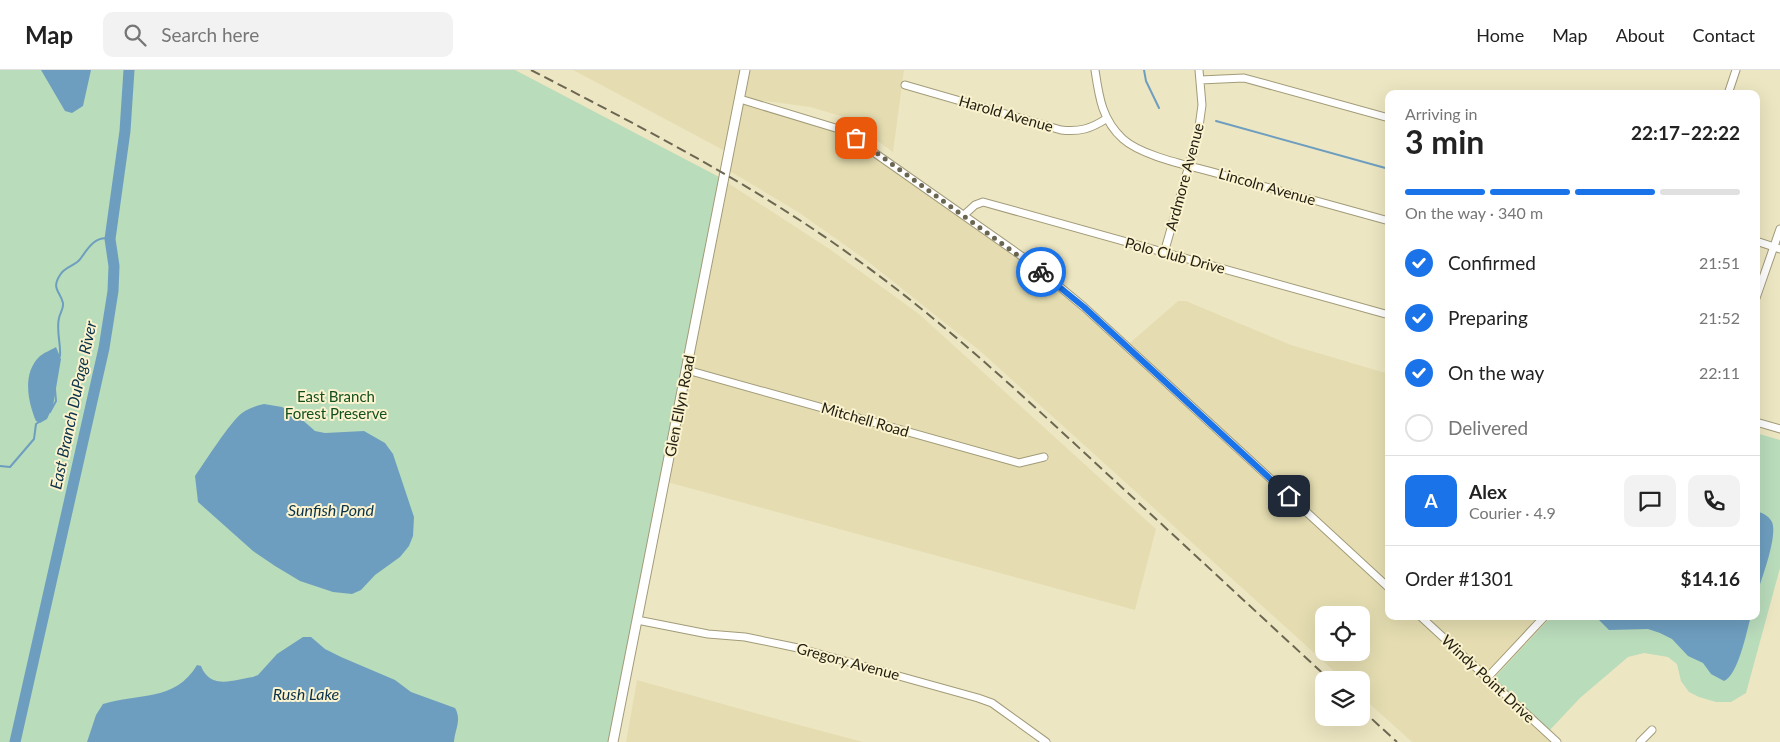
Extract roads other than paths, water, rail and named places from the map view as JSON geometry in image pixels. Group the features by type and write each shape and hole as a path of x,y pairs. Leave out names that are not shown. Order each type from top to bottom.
{"street":[{"name":"Glen Ellyn Road","path":"613,742 746,70"},
{"path":"1095,70 1100,101 1106,119"},
{"name":"Ardmore Avenue","path":"1164,253 1200,122 1202,91 1199,70"},
{"path":"1729,90 1736,70"},
{"path":"1200,80 1237,78 1251,80 1385,117"},
{"name":"Harold Avenue","path":"905,85 1061,130 1076,132 1090,129 1106,119"},
{"path":"740,99 842,130 1030,262 1084,307 1385,584"},
{"name":"Lincoln Avenue","path":"1106,119 1124,140 1145,152 1385,220"},
{"name":"Polo Club Drive","path":"964,215 983,202 1385,314"},
{"path":"1760,288 1777,248 1780,229"},
{"path":"1760,242 1777,248"},
{"name":"Mitchell Road","path":"687,370 1020,463 1044,457"},
{"path":"1760,423 1780,429"},
{"name":"Gregory Avenue","path":"637,620 708,634 745,637 802,650 978,698 992,703 1046,742"},
{"name":"Windy Point Drive","path":"1424,620 1557,742"},
{"path":"1487,678 1542,620"},
{"path":"1640,742 1652,730"}],"water":[{"path":"41,70 91,70 83,106 72,113 65,111"},
{"path":"56,347 61,359 53,406 47,419 40,423 36,421 31,405 28,380 30,372 39,357"},
{"name":"Sunfish Pond","path":"264,404 282,407 298,416 315,431 325,433 364,431 385,443 393,454 414,517 413,536 409,546 400,557 375,575 361,590 352,594 333,592 300,581 253,551 198,502 195,476 224,433 237,418 247,410"},
{"path":"1760,513 1772,522 1773,537 1760,584"},
{"path":"1599,620 1750,620 1738,662 1734,671 1724,681 1711,674 1703,663 1688,656 1672,639 1660,633 1648,629 1609,630"},
{"name":"Rush Lake","path":"303,637 311,637 325,649 395,680 411,692 455,708 458,721 454,742 87,742 96,715 103,704 167,691 188,677 197,665 201,666 210,678 216,681 223,682 253,677 258,675 277,654"}],"waterway":[{"name":"East Branch DuPage River","path":"15,742 104,348 113,291 114,266 110,239 125,131 129,70"},
{"path":"1144,70 1146,81 1159,108"},
{"path":"1216,121 1385,168"},
{"path":"60,356 58,323 63,305 56,287 57,280 62,272 79,261 93,243 105,238 110,239"},
{"path":"50,412 56,401 55,389"},
{"path":"0,466 10,467 34,439 36,424 39,422"}],"railway":[{"path":"531,70 735,180 814,229 885,280 950,332 1012,386 1320,671"},
{"path":"1370,717 1397,742"}],"park label":[{"name":"East Branch Forest Preserve","path":"336,406"}]}
